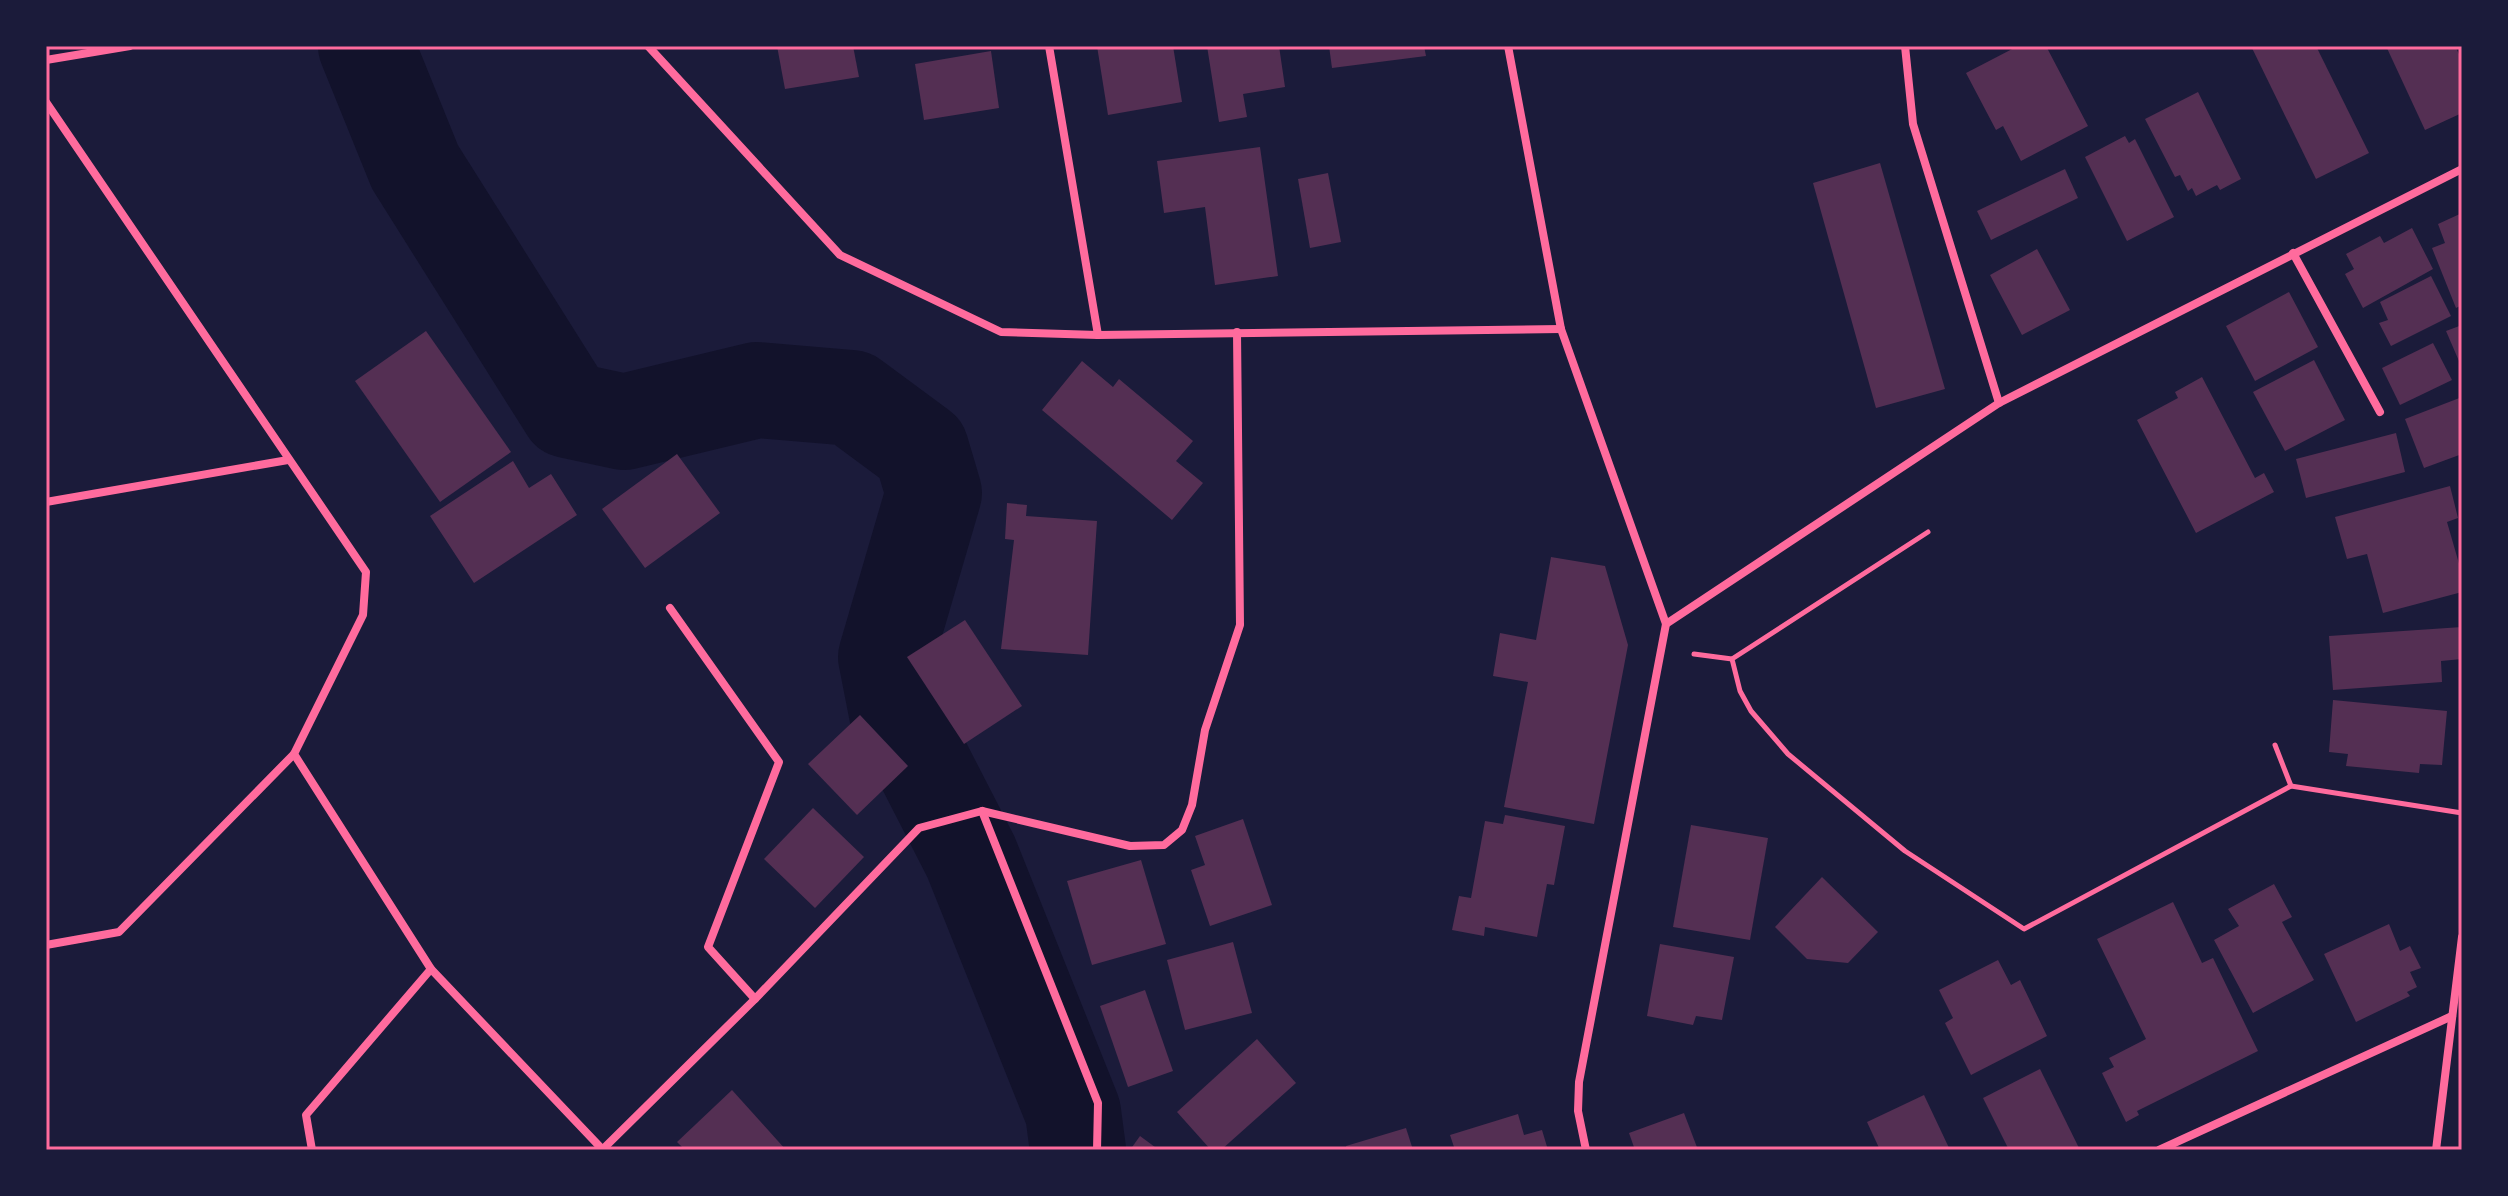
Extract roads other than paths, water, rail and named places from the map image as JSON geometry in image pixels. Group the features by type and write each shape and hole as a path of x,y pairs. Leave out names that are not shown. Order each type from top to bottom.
{"street":[{"path":"46,60 130,46"},
{"path":"648,46 840,255 1001,332 1098,335 1561,329"},
{"path":"1049,46 1098,335"},
{"path":"1508,46 1561,329 1666,624 1579,1082 1578,1111 1586,1150"},
{"path":"1905,46 1913,124 1999,403"},
{"path":"46,102 366,572 363,615 294,754 119,932 46,945"},
{"path":"1666,624 1999,403 2462,169"},
{"path":"2293,253 2380,412"},
{"path":"294,754 431,969 603,1149 755,999 919,828 982,811 1130,846 1164,845 1182,830 1192,805 1205,730 1240,625 1237,332"},
{"path":"46,502 288,460"},
{"path":"670,608 779,762 708,947 755,999"},
{"path":"982,811 1098,1103 1097,1150"},
{"path":"2436,1150 2462,937"},
{"path":"312,1150 306,1115 431,969"},
{"path":"2159,1150 2452,1016"}],"waterway":[{"path":"366,46 415,167 568,410 624,422 757,390 852,398 921,449 934,493 886,657 897,713 971,857 1073,1112 1078,1150"}]}
